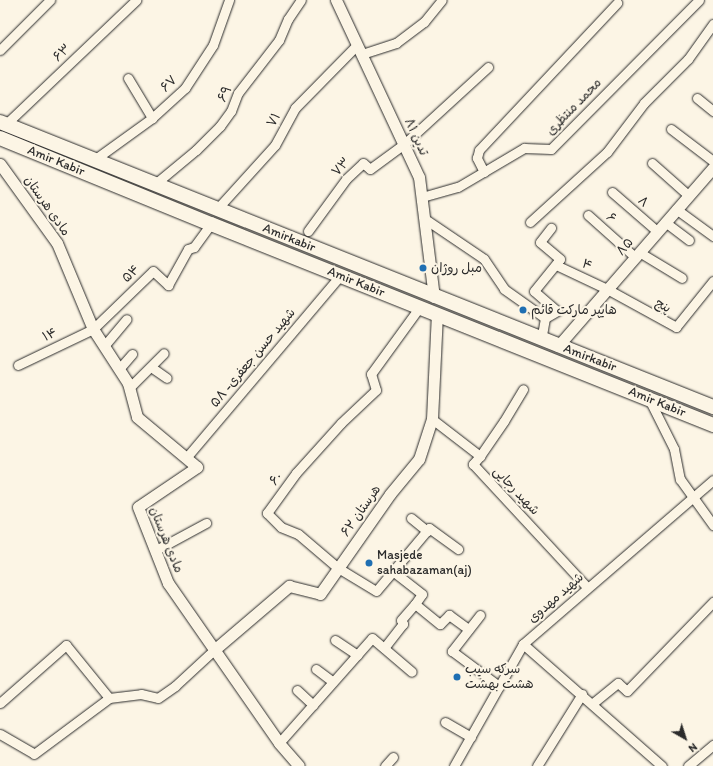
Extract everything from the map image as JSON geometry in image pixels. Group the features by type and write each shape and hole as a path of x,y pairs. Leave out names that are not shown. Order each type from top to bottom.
{"main road":[{"name":"Amirkabir","path":"3,123 542,340 638,376 713,407"},
{"name":"Amir Kabir","path":"0,138 210,224 649,398 713,425"},
{"path":"56,161 62,147"},
{"path":"613,384 619,369"},
{"path":"631,391 638,376"}],"street":[{"path":"0,50 50,0"},
{"name":"۶۳","path":"3,123 136,0"},
{"name":"۶۷","path":"94,160 152,118 185,88 213,45 229,0"},
{"name":"۶۹","path":"155,184 196,150 220,126 232,111 238,94 279,40 288,19 301,0"},
{"name":"۷۱","path":"217,209 275,145 295,108 359,49 396,43 424,22 442,0"},
{"name":"محمد منتظری","path":"422,197 458,187 524,148 551,149 699,0"},
{"name":"تدین ۸۱","path":"338,1 419,177 434,296"},
{"path":"484,172 476,154 479,150 617,2"},
{"path":"530,222 607,152 644,103 688,59 713,24"},
{"path":"404,144 488,67"},
{"path":"128,78 152,118"},
{"path":"697,98 713,111"},
{"path":"671,129 713,161"},
{"name":"۷۳","path":"308,231 346,179 363,163 370,169 404,144"},
{"path":"652,163 688,195"},
{"name":"مادی هرستان","path":"0,164 56,243 93,329 119,369 129,388 137,417 167,444 197,467 138,507 168,583 279,743 299,766"},
{"name":"۸۵","path":"558,346 713,168"},
{"name":"۸","path":"612,192 657,231"},
{"path":"676,209 713,236"},
{"name":"۶","path":"588,215 637,255 682,278"},
{"path":"425,219 484,259 504,289 545,318"},
{"path":"665,222 689,240"},
{"name":"۵۴","path":"93,329 153,271 168,285 188,249 194,247 210,224"},
{"path":"542,340 545,318 557,310 534,291 560,260 540,242 551,228"},
{"name":"۴","path":"556,265 607,289"},
{"name":"شهید حسن جعفری- ۵۸","path":"186,458 340,276"},
{"name":"پنج","path":"607,289 676,326 713,281"},
{"name":"۶۰","path":"393,571 376,590 338,568 298,534 281,527 267,513 296,473 336,428 376,390 371,374 419,308"},
{"name":"هرستان ۶۲","path":"214,650 289,586 320,594 390,494 419,459 432,419 437,314"},
{"path":"104,346 128,319"},
{"name":"۱۴","path":"18,366 93,329"},
{"path":"129,388 152,367 164,353"},
{"path":"119,369 132,354"},
{"path":"152,367 167,378"},
{"path":"432,419 480,456 504,422 523,389"},
{"path":"649,398 674,449 680,480 713,525"},
{"name":"شهید رجایی","path":"480,456 473,464 587,587"},
{"name":"شهید مهدوی","path":"457,765 470,738 523,644 587,587 694,498 713,480"},
{"path":"411,518 427,531"},
{"path":"156,550 206,523"},
{"path":"384,648 403,624 400,620 422,594 393,571 429,528 458,549"},
{"path":"593,703 618,683 627,692 713,602"},
{"path":"415,604 440,624 449,615 468,629"},
{"path":"480,614 452,651 499,686"},
{"path":"279,743 372,638 412,672"},
{"path":"335,640 357,655"},
{"path":"523,644 593,703 662,766"},
{"path":"0,704 66,645 109,698"},
{"path":"0,734 34,754 109,698 141,694 158,698 175,686 214,650"},
{"path":"316,669 333,682"},
{"path":"297,690 313,705"},
{"path":"537,766 582,694"},
{"path":"445,722 470,738"},
{"path":"688,766 713,745"},
{"path":"385,766 393,757"}],"place":[{"name":"مبل روژان","path":"423,268"},
{"name":"هایپر مارکت قائم","path":"523,310"},
{"name":"Masjede sahabazaman(aj)","path":"369,563"},
{"name":"سرکه سیب هشت بهشت","path":"457,677"}]}
